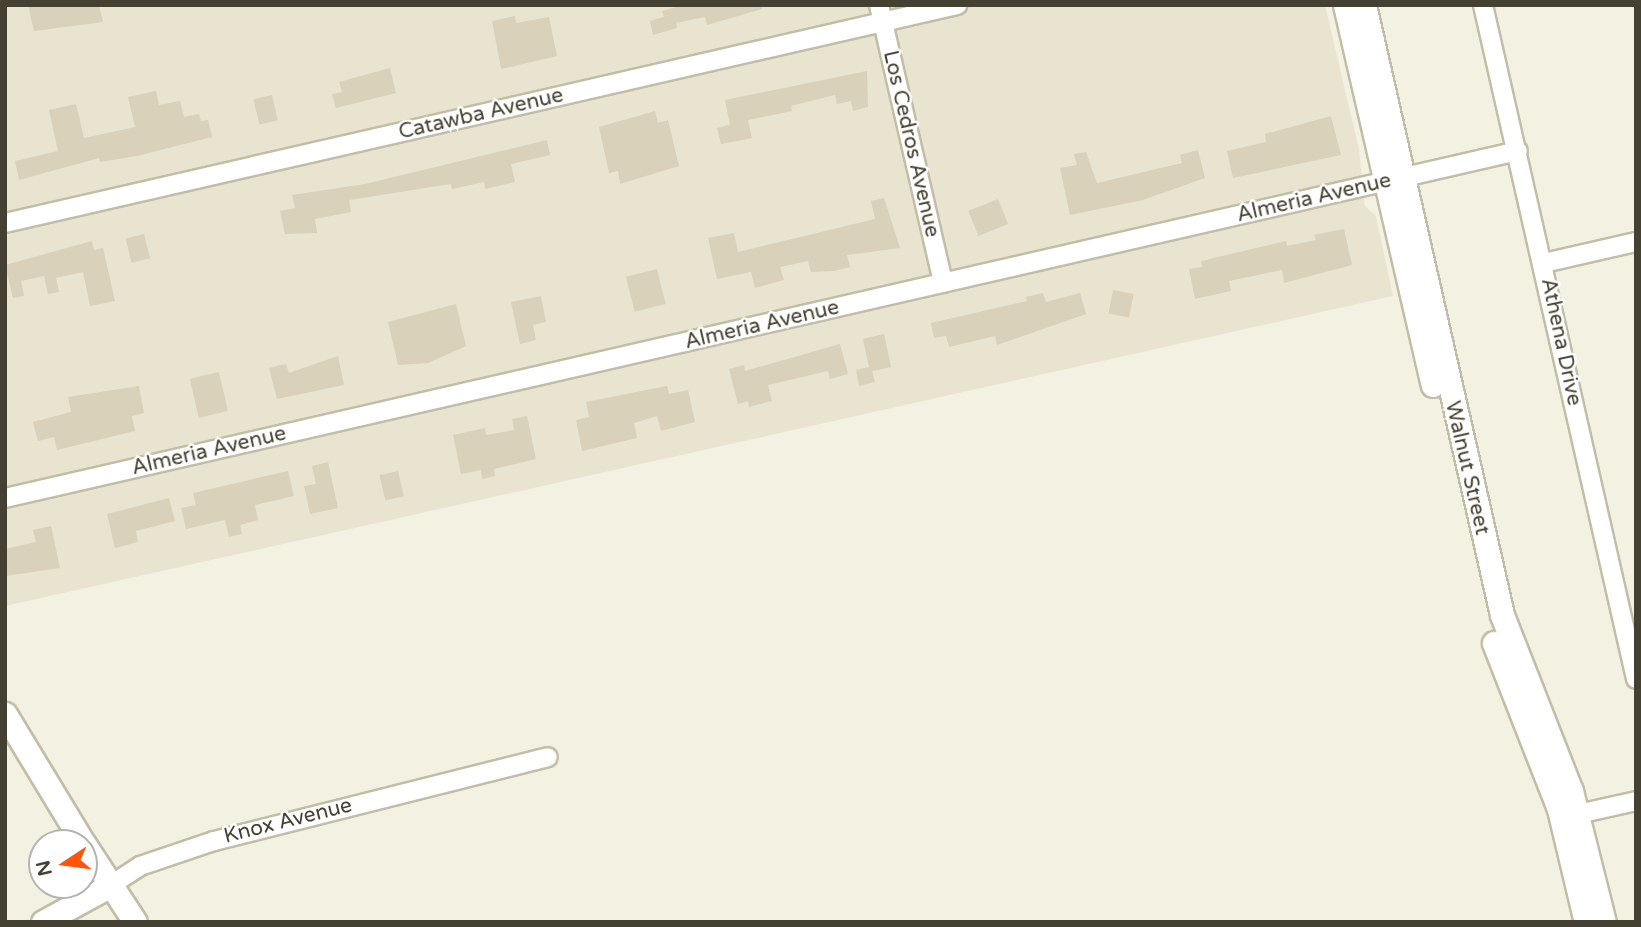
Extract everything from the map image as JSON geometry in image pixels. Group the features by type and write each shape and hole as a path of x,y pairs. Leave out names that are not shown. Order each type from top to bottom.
{"street":[{"name":"Catawba Avenue","path":"5,223 881,14 957,5"},
{"name":"Walnut Street","path":"1345,5 1393,179 1502,615 1578,814 1604,922"},
{"name":"Walnut Street","path":"1364,5 1393,179 1486,614 1559,809 1586,922"},
{"name":"Athena Drive","path":"1483,5 1544,263 1636,679"},
{"name":"Los Cedros Avenue","path":"881,14 943,283"},
{"name":"Almeria Avenue","path":"5,498 1518,151"},
{"path":"1544,263 1636,242"},
{"path":"5,714 75,829"},
{"name":"Knox Avenue","path":"43,922 140,866 214,841 548,757"},
{"path":"1578,814 1636,801"},
{"path":"98,865 135,922"}],"shaded area":[{"path":"5,5 1325,5 1359,149 1365,206 1376,216 1393,296 5,606"}],"building":[{"path":"28,5 99,5 103,22 34,31"},
{"path":"683,5 761,5 762,9 707,25 705,17 676,23 677,28 653,35 650,21 664,17 662,11"},
{"path":"515,16 516,23 549,17 557,56 501,69 492,21"},
{"path":"390,68 396,93 336,108 332,94 342,92 339,82"},
{"path":"867,71 868,107 853,111 851,101 837,104 835,95 791,106 792,111 748,120 752,138 721,144 717,128 730,125 725,100"},
{"path":"156,91 159,105 180,101 184,117 199,114 201,121 208,120 212,137 137,156 100,162 99,158 19,180 15,161 58,151 49,110 76,104 84,138 135,127 128,97"},
{"path":"272,95 278,120 259,125 253,99"},
{"path":"655,111 658,123 668,120 679,166 620,184 618,171 609,173 599,127"},
{"path":"1331,116 1341,155 1233,178 1227,151 1266,142 1265,134"},
{"path":"547,140 550,155 511,164 515,182 485,189 484,182 452,189 451,184 349,200 351,212 315,219 317,233 285,234 280,211 295,208 292,195 365,184"},
{"path":"1198,150 1205,178 1143,200 1070,215 1060,168 1077,165 1074,154 1086,152 1097,183 1182,163 1180,155"},
{"path":"884,198 900,248 847,255 850,267 834,271 811,272 808,261 780,267 784,280 755,288 751,272 717,279 708,238 734,233 738,252 875,219 871,201"},
{"path":"998,199 1008,224 978,236 968,211"},
{"path":"1344,229 1352,265 1284,283 1282,270 1229,281 1231,291 1195,299 1189,269 1202,267 1201,261 1286,241 1287,246 1316,240 1314,235"},
{"path":"144,234 150,258 132,263 126,239"},
{"path":"92,241 94,250 103,248 115,301 90,306 83,272 56,278 59,292 48,294 44,276 21,281 24,296 13,298 5,265"},
{"path":"657,269 666,304 635,312 626,277"},
{"path":"1113,290 1134,294 1129,318 1108,314"},
{"path":"1043,293 1046,302 1080,293 1086,314 997,345 995,336 949,347 946,336 934,338 931,323 1027,301 1026,297"},
{"path":"541,296 546,322 533,325 536,340 520,344 511,302"},
{"path":"456,304 466,346 428,363 398,365 388,322"},
{"path":"884,334 891,367 872,371 875,382 859,386 856,370 869,367 863,339"},
{"path":"840,344 848,374 830,379 828,371 768,385 772,401 749,407 748,401 738,404 729,369 744,365 745,371"},
{"path":"338,356 344,385 277,399 269,368 286,364 289,373"},
{"path":"219,372 228,411 199,418 190,379"},
{"path":"139,386 144,413 132,416 135,431 57,450 54,437 38,441 33,422 71,412 68,397"},
{"path":"667,386 669,394 688,390 695,422 661,431 657,416 634,423 637,438 582,451 576,420 589,417 586,402"},
{"path":"527,416 536,459 494,469 495,476 482,479 481,470 461,474 453,435 485,428 486,435 514,430 512,419"},
{"path":"328,462 338,508 310,514 304,486 316,484 312,466"},
{"path":"288,471 294,496 255,505 258,520 240,525 242,534 229,537 225,520 186,529 181,508 196,505 193,493"},
{"path":"398,471 404,496 385,501 379,475"},
{"path":"169,498 175,521 136,531 138,542 115,548 107,514"},
{"path":"51,526 60,568 5,576 5,549 36,542 33,530"}]}
